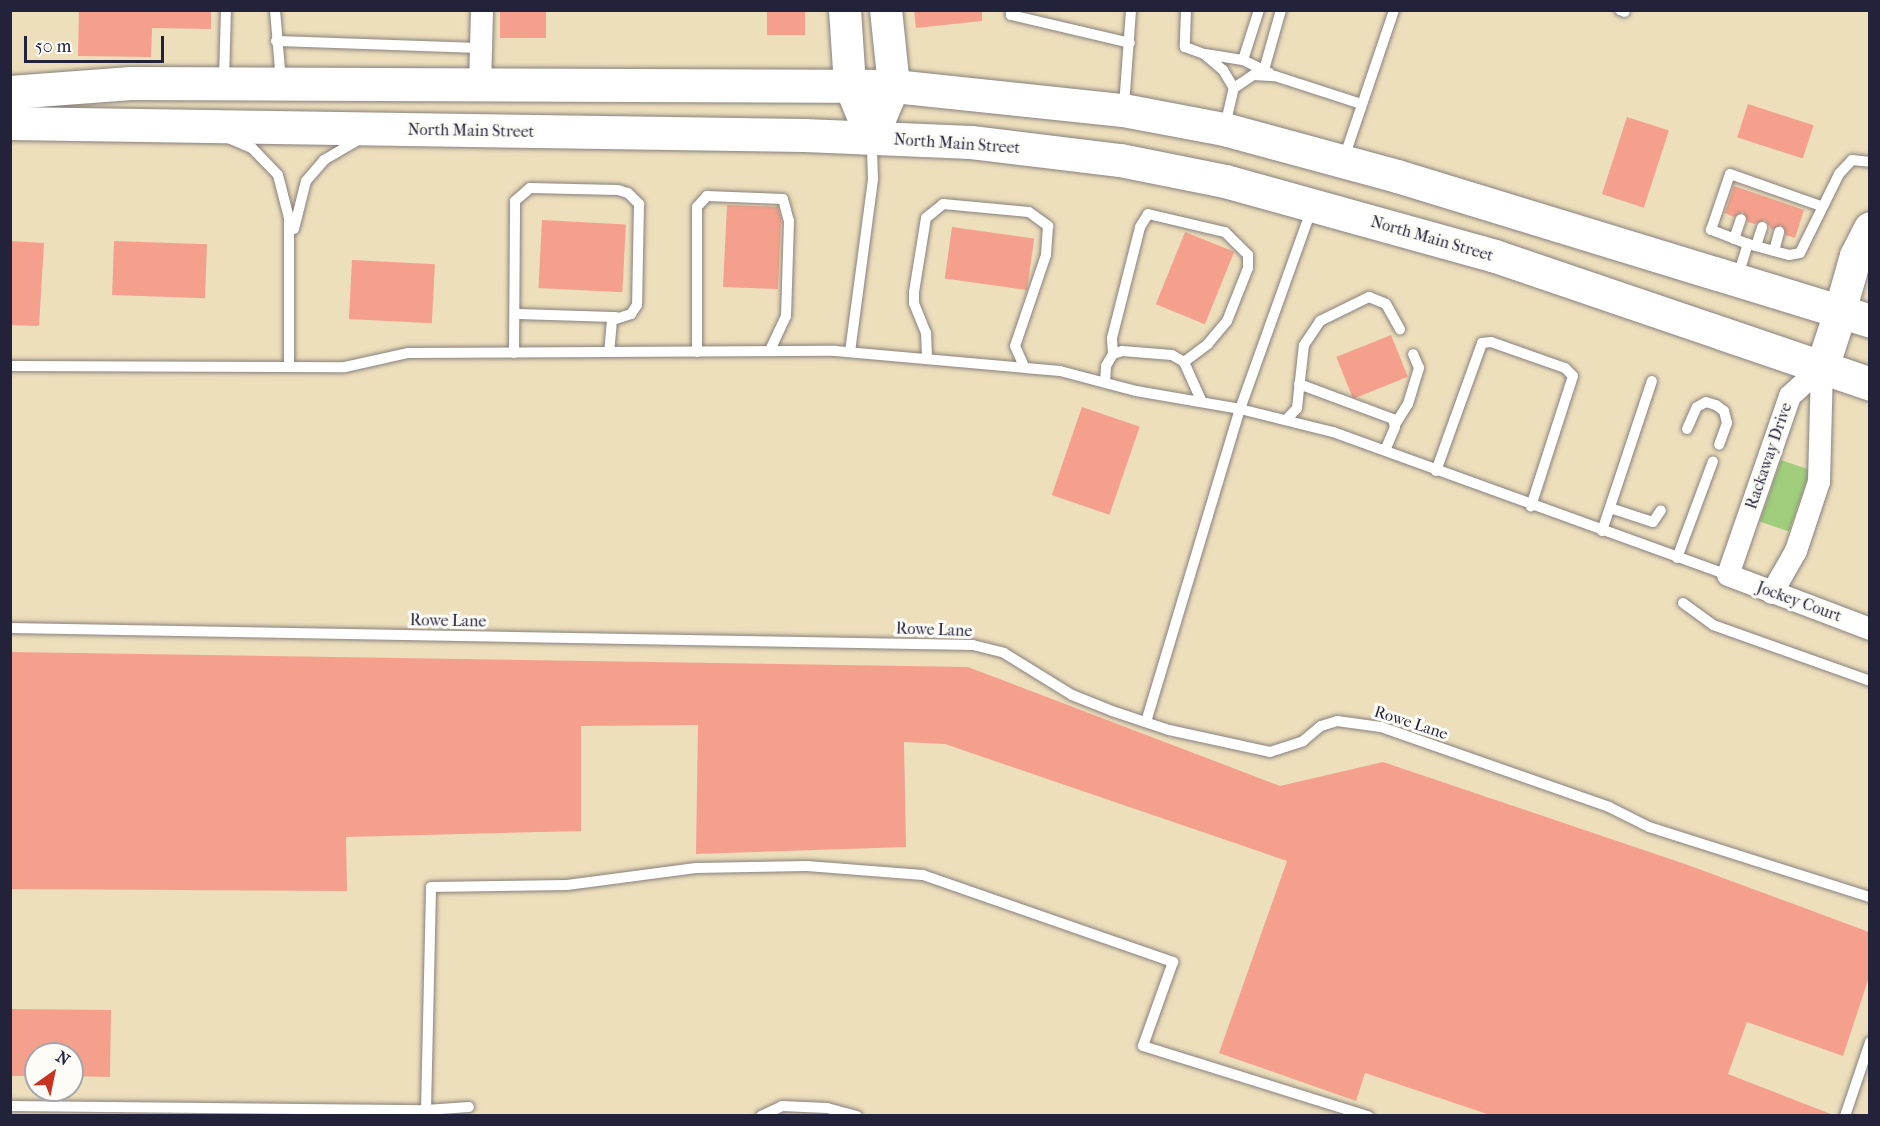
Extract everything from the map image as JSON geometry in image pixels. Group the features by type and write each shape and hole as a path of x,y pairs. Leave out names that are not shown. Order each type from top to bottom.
{"main road":[{"path":"10,92 131,83 480,87 850,85 894,86 1123,110 1224,129 1343,160 1855,316 1822,367"},
{"path":"10,144 93,122"},
{"name":"North Main Street","path":"10,123 93,122 202,129 872,138 971,142 1120,160 1225,181 1495,256 1869,384"}],"street":[{"path":"480,87 482,10"},
{"path":"845,10 850,85 872,138"},
{"path":"872,138 894,86 886,10"},
{"path":"1855,316 1856,256 1869,228"},
{"path":"1772,593 1796,551 1819,482 1822,367"},
{"name":"Rackaway Drive","path":"1728,575 1790,396 1822,367"},
{"name":"Jockey Court","path":"1728,575 1869,629"}],"lane":[{"path":"224,84 226,10"},
{"path":"275,10 276,41 282,84"},
{"path":"1011,10 1011,15 1130,42"},
{"path":"1123,110 1131,10"},
{"path":"1186,10 1185,48 1204,54 1243,60 1275,76 1361,104"},
{"path":"1243,60 1259,10"},
{"path":"1264,70 1281,10"},
{"path":"1343,160 1394,10"},
{"path":"276,41 481,48"},
{"path":"1204,54 1223,70 1234,88"},
{"path":"1224,129 1234,88 1253,75 1275,76"},
{"path":"202,129 252,148 278,174 289,218 289,367"},
{"path":"289,277 295,218 306,181 341,147 378,130"},
{"path":"850,352 873,179 872,138"},
{"path":"1821,206 1790,200 1751,186 1730,174 1711,230 1774,251 1800,253 1821,206 1839,174 1852,160 1869,162"},
{"path":"514,353 515,201 518,195 530,188 607,190 628,193 639,204 637,305 631,314 616,317 515,314"},
{"path":"697,352 697,207 707,196 783,199 789,221 786,316 770,351"},
{"path":"927,359 926,333 914,303 914,292 926,218 943,204 1029,212 1048,226 1046,255 1015,346 1024,368"},
{"path":"1146,722 1240,409 1313,205"},
{"path":"1105,382 1106,366 1113,354 1112,338 1140,227 1148,214 1225,232 1248,255 1248,268 1227,321 1208,344 1185,362"},
{"path":"1734,239 1741,219"},
{"path":"1737,279 1762,227"},
{"path":"1774,251 1779,232"},
{"path":"1286,420 1297,408 1299,362 1312,329 1350,304 1369,297 1386,304 1400,329"},
{"path":"609,352 608,326 616,317"},
{"path":"1436,471 1482,343 1491,342 1565,368 1573,376 1531,506"},
{"path":"10,366 345,367 408,353 770,351 850,352 1024,368 1201,400 1286,420 1385,450 1531,506 1728,575"},
{"path":"1113,354 1122,351 1172,355 1185,362 1201,400"},
{"path":"1385,450 1396,423 1405,410 1419,368 1413,354"},
{"path":"1602,531 1652,381"},
{"path":"1299,384 1389,416 1396,423"},
{"path":"1687,429 1697,407 1706,402 1716,405 1724,411 1727,423 1719,446"},
{"path":"1677,558 1713,461"},
{"path":"1610,508 1653,522 1661,510"},
{"path":"1683,603 1713,625 1869,681"},
{"name":"Rowe Lane","path":"10,628 952,643 1004,653 1072,695 1146,722 1270,752 1303,741 1321,726 1337,722 1372,725 1609,807 1658,831 1869,897"},
{"path":"426,1110 431,887 567,885 696,868 807,866 923,875 1173,962 1143,1046 1368,1116"},
{"path":"1845,1116 1869,1042"},
{"path":"10,1106 426,1110 469,1107"},
{"path":"761,1116 782,1106 827,1108 857,1116"}],"green space":[{"path":"1781,460 1810,470 1789,532 1760,521"}],"building":[{"path":"79,10 211,10 211,29 152,28 151,57 78,56"},
{"path":"500,10 546,10 546,38 500,38"},
{"path":"767,10 805,10 805,35 767,35"},
{"path":"914,10 982,10 982,21 916,28"},
{"path":"1748,104 1814,125 1803,159 1737,137"},
{"path":"1627,117 1669,131 1644,208 1602,194"},
{"path":"1734,186 1804,210 1795,238 1786,235 1781,225 1772,230 1765,220 1755,224 1748,222 1743,212 1734,217 1725,213"},
{"path":"727,205 778,207 781,220 778,289 723,287"},
{"path":"542,220 626,224 622,292 538,288"},
{"path":"952,227 1034,239 1027,290 945,278"},
{"path":"1185,232 1234,252 1205,324 1156,304"},
{"path":"10,241 44,243 39,326 10,325"},
{"path":"114,241 207,244 205,298 112,295"},
{"path":"352,260 435,264 432,323 349,319"},
{"path":"1391,335 1408,377 1353,399 1336,357"},
{"path":"1082,407 1140,427 1109,515 1052,495"},
{"path":"10,652 968,667 1280,786 1383,762 1685,864 1869,932 1869,977 1843,1056 1747,1022 1728,1074 1836,1116 1493,1116 1365,1073 1356,1101 1219,1053 1287,861 945,744 904,742 906,847 696,854 698,725 581,726 581,831 346,837 347,891 10,889"},
{"path":"10,1009 111,1010 110,1077 84,1076 84,1042 24,1042 24,1076 10,1076"}]}
